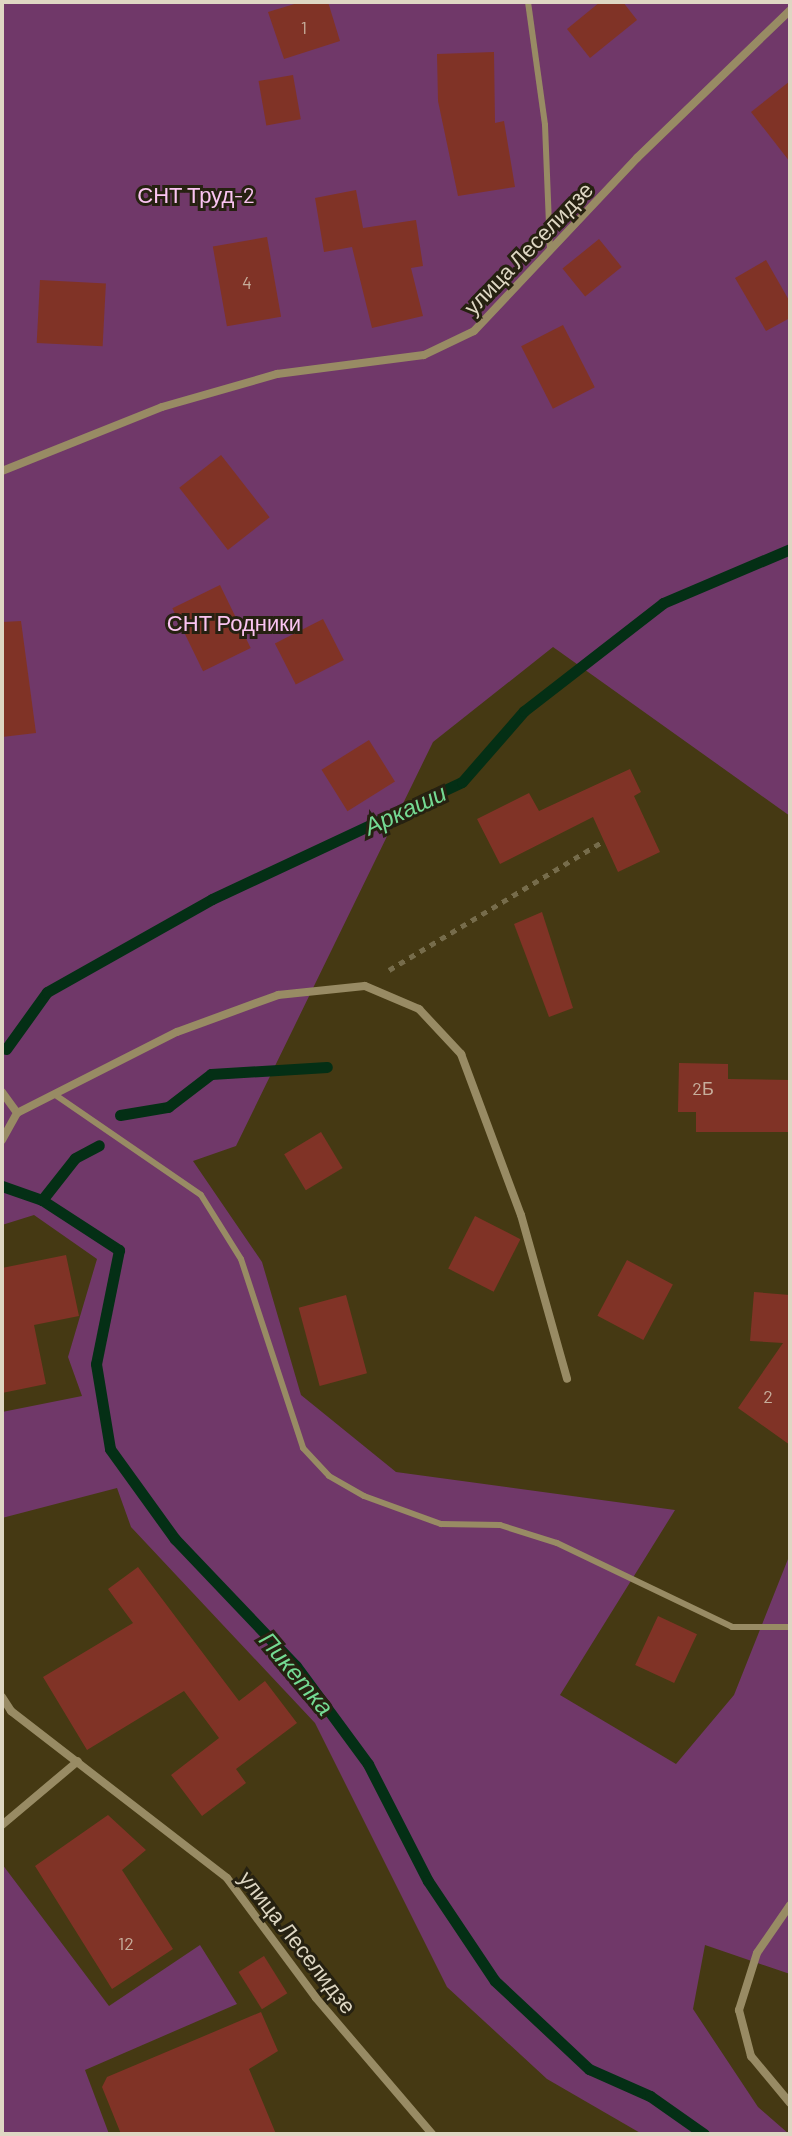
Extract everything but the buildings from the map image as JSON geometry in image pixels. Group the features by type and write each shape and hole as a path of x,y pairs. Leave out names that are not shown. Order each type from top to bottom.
{"street":[{"name":"улица Леселидзе","path":"2,471 162,407 277,374 424,355 474,331 550,255 637,158 788,16"},
{"path":"2,1140 17,1113 177,1032 264,1000 365,986 419,1009 461,1054 521,1215 567,1379"},
{"path":"2,1092 17,1113"},
{"name":"улица Леселидзе","path":"2,1697 227,1878 316,1998 432,2134"},
{"path":"2,1825 78,1761"},
{"path":"790,1905 757,1953 739,2010 751,2056 790,2103"}],"lane":[{"path":"528,2 545,125 550,255"},
{"path":"54,1094 201,1195 241,1259 303,1448 329,1476 364,1496 441,1524 500,1525 557,1543 732,1627 790,1627"}],"path":[{"path":"365,986 604,841"}],"green space":[{"path":"2,2 790,2 790,816 553,647 433,742 236,1146 193,1161 262,1262 301,1395 396,1472 675,1510 560,1695 676,1764 734,1695 790,1554 790,1974 705,1945 693,2009 758,2107 789,2134 642,2134 547,2079 447,1987 315,1723 131,1527 117,1488 2,1518 2,1412 82,1396 68,1357 97,1259 34,1215 2,1225"},
{"path":"2,1864 109,2006 200,1945 237,2004 85,2070 109,2134 2,2134"}],"waterway":[{"name":"Аркаши","path":"6,1049 47,992 212,899 462,782 524,711 663,603 790,549"},
{"path":"120,1115 168,1107 211,1074 327,1067"},
{"path":"42,1200 75,1158 99,1145"},
{"name":"Пикетка","path":"2,1186 42,1200 119,1250 96,1364 110,1449 175,1539 296,1666 368,1764 428,1881 495,1981 589,2069 650,2096 704,2134"}],"park label":[{"name":"СНТ Труд-2","path":"196,195"},
{"name":"СНТ Родники","path":"234,623"}]}
